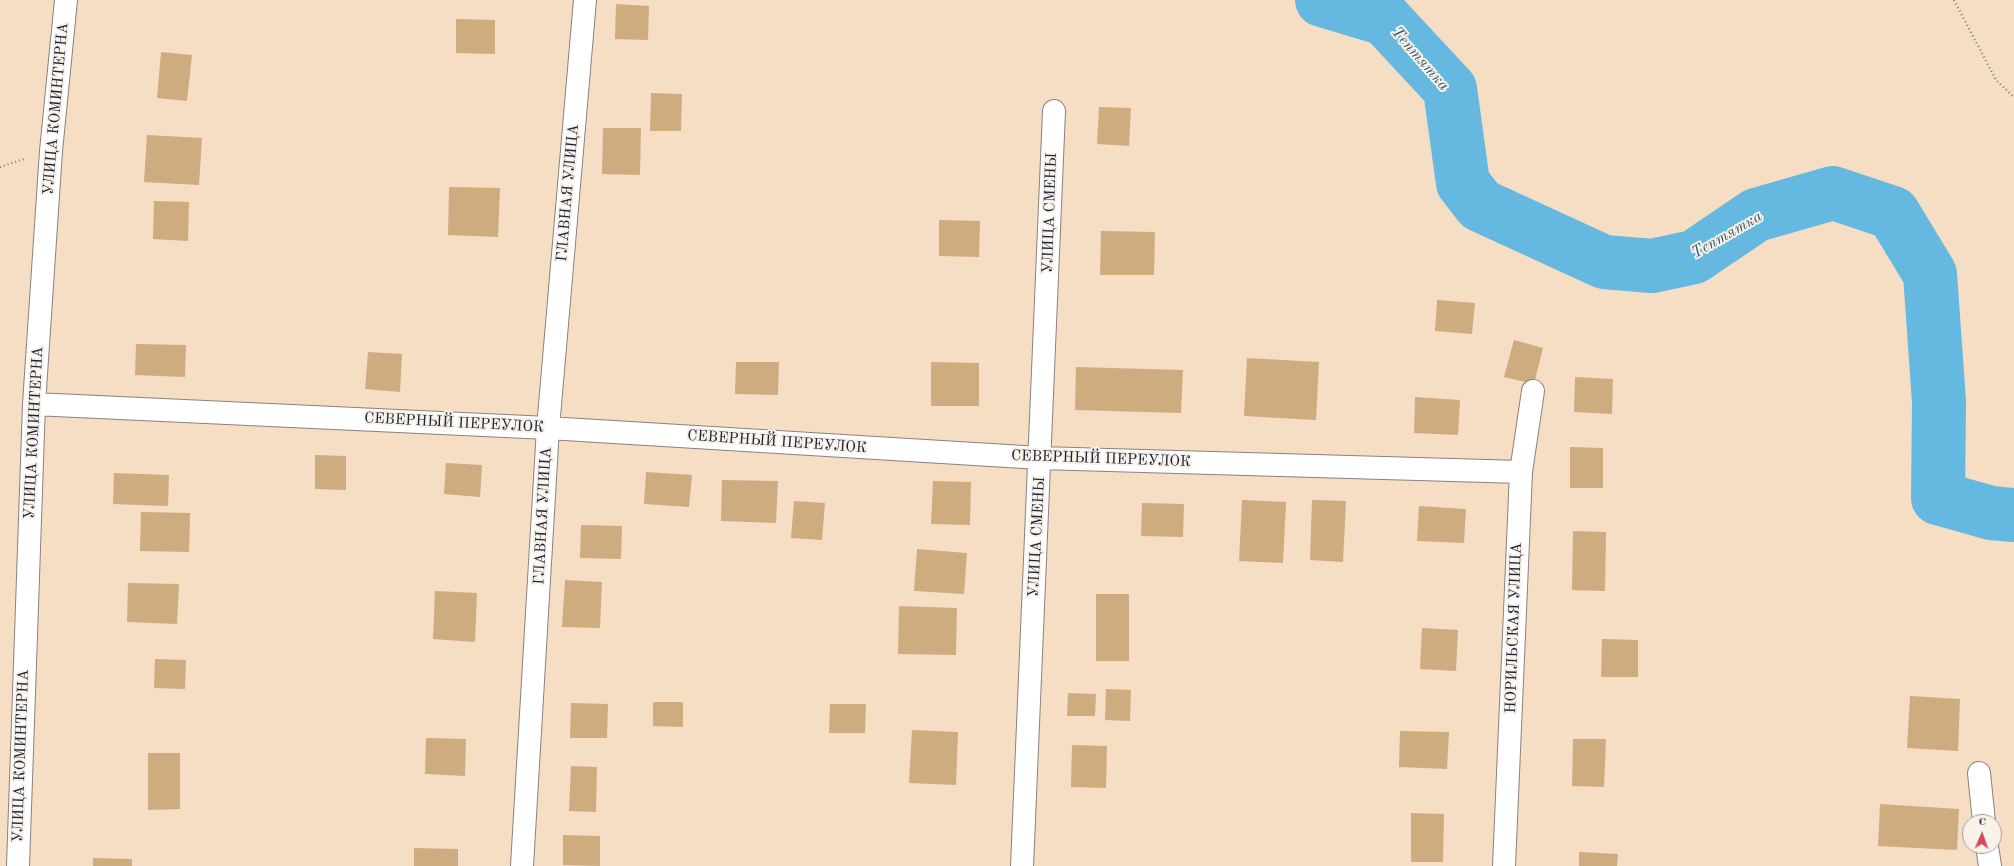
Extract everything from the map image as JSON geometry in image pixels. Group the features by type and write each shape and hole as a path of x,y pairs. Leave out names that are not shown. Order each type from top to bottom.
{"street":[{"name":"УЛИЦА КОМИНТЕРНА","path":"18,866 34,404 51,151 66,0"},
{"name":"ГЛАВНАЯ УЛИЦА","path":"522,866 548,428 585,0"},
{"name":"УЛИЦА СМЕНЫ","path":"1022,866 1054,111"},
{"name":"НОРИЛЬСКАЯ УЛИЦА","path":"1504,866 1521,472 1533,391"},
{"name":"СЕВЕРНЫЙ ПЕРЕУЛОК","path":"34,404 548,428 1040,458 1521,472"},
{"path":"1979,773 1983,814"},
{"path":"1988,854 1990,866"}],"path":[{"path":"1954,0 1996,80 2014,97"}],"building":[{"path":"616,4 649,6 648,40 615,39"},
{"path":"456,19 495,20 495,54 456,53"},
{"path":"161,52 192,55 187,101 157,98"},
{"path":"651,93 682,94 681,131 650,131"},
{"path":"1099,107 1131,108 1129,146 1097,144"},
{"path":"603,128 641,128 640,175 602,174"},
{"path":"147,135 202,138 199,185 144,182"},
{"path":"449,187 500,188 498,237 448,235"},
{"path":"154,201 189,202 188,241 153,239"},
{"path":"939,220 980,221 979,257 939,256"},
{"path":"1101,231 1155,232 1154,275 1100,275"},
{"path":"1437,300 1475,303 1472,334 1435,331"},
{"path":"1514,340 1543,348 1534,384 1504,377"},
{"path":"136,344 186,345 185,377 135,375"},
{"path":"368,352 402,354 400,392 365,389"},
{"path":"1247,358 1319,362 1316,420 1244,416"},
{"path":"736,362 779,362 778,395 735,394"},
{"path":"931,362 979,363 979,406 931,406"},
{"path":"1076,367 1183,370 1181,413 1075,410"},
{"path":"1575,377 1613,379 1612,414 1574,412"},
{"path":"1415,397 1460,400 1458,435 1414,433"},
{"path":"1570,447 1603,448 1603,488 1570,488"},
{"path":"315,455 346,456 346,490 315,489"},
{"path":"446,463 482,465 480,497 444,494"},
{"path":"646,472 692,475 689,507 644,504"},
{"path":"114,473 169,475 168,506 113,504"},
{"path":"722,480 778,481 776,523 721,521"},
{"path":"933,481 971,482 970,525 931,524"},
{"path":"1242,500 1286,502 1283,563 1239,561"},
{"path":"1312,500 1346,501 1343,562 1310,560"},
{"path":"794,501 825,503 822,540 791,538"},
{"path":"1142,503 1184,504 1183,537 1141,536"},
{"path":"1419,506 1466,509 1464,543 1417,541"},
{"path":"141,512 190,513 189,552 140,551"},
{"path":"581,525 622,526 621,559 580,558"},
{"path":"1573,531 1606,532 1605,591 1572,590"},
{"path":"917,549 967,553 964,594 914,591"},
{"path":"565,580 602,582 600,628 562,627"},
{"path":"128,583 179,584 177,624 127,622"},
{"path":"435,591 477,593 475,642 433,639"},
{"path":"1096,594 1129,594 1129,661 1096,661"},
{"path":"899,606 957,608 956,655 898,654"},
{"path":"1422,628 1458,630 1456,671 1420,669"},
{"path":"1602,639 1638,640 1638,677 1601,677"},
{"path":"155,659 186,660 185,689 154,688"},
{"path":"1106,689 1131,690 1130,721 1105,720"},
{"path":"1068,693 1096,694 1095,716 1067,716"},
{"path":"1910,696 1960,699 1958,751 1907,748"},
{"path":"653,702 683,702 683,727 653,726"},
{"path":"571,703 608,704 607,738 570,738"},
{"path":"830,704 866,704 865,733 829,733"},
{"path":"912,730 958,732 956,785 909,783"},
{"path":"1400,731 1449,732 1447,769 1399,767"},
{"path":"426,738 466,739 465,776 425,774"},
{"path":"1573,739 1606,739 1604,787 1572,786"},
{"path":"1072,745 1107,746 1106,788 1071,787"},
{"path":"148,753 180,753 180,809 148,810"},
{"path":"571,766 597,767 596,812 569,811"},
{"path":"1880,804 1959,809 1957,850 1878,846"},
{"path":"1411,813 1444,814 1443,862 1411,862"},
{"path":"563,835 600,836 600,866 563,865"},
{"path":"414,848 458,849 458,866 414,866"},
{"path":"1579,852 1618,854 1617,866 1579,866"},
{"path":"93,858 132,859 132,866 93,866"}],"waterway":[{"name":"Тептятка","path":"1322,0 1385,19 1450,89 1463,183 1480,205 1604,262 1652,266 1694,257 1756,215 1833,193 1893,213 1930,274 1939,402 1938,498 1991,513 2014,515"}]}
